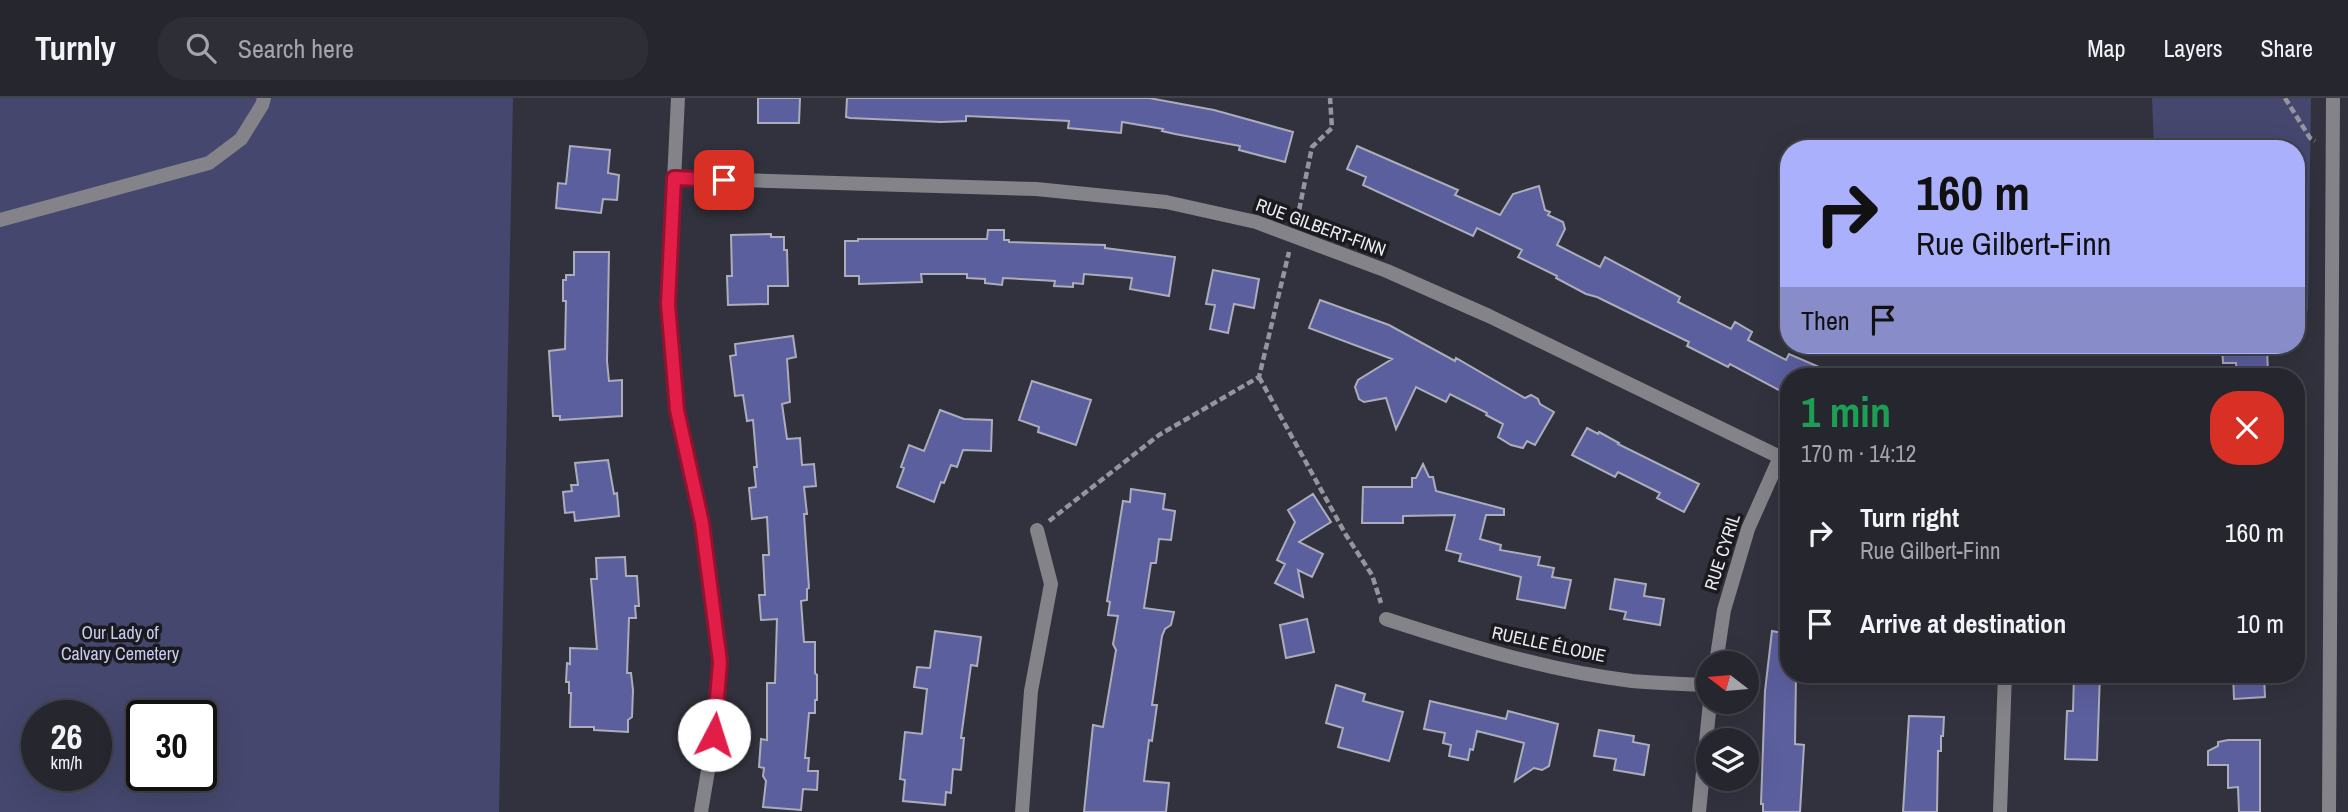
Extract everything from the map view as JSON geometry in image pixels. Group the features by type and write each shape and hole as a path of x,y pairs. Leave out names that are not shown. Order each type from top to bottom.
{"street":[{"path":"0,220 209,163 241,139 262,106 264,98"},
{"path":"678,98 668,304 677,410 702,523 720,662 714,735 701,812"},
{"path":"2329,812 2333,98"},
{"name":"RUE GILBERT-FINN","path":"674,178 1036,189 1166,202 1256,222 1387,271 1489,316 1780,457"},
{"name":"RUE CYRIL","path":"1718,651 1724,610 1748,529 1780,467"},
{"path":"1023,812 1031,691 1051,584 1037,530"},
{"name":"RUELLE ÉLODIE","path":"1385,619 1481,649 1548,666 1632,680 1696,684"},
{"path":"2000,812 2005,683"},
{"path":"1699,812 1709,714"}],"path":[{"path":"1330,98 1332,128 1312,147 1259,377 1346,535 1372,575 1385,619"},
{"path":"1037,530 1159,435 1259,377"}],"green space":[{"name":"Our Lady of Calvary Cemetery","path":"0,98 513,98 499,812 0,812"},
{"path":"2152,98 2311,98 2308,311 2305,311 2305,140 2154,140"}],"building":[{"path":"758,98 800,98 799,123 758,123"},
{"path":"847,98 1149,98 1214,110 1293,132 1285,162 1239,150 1240,146 1122,122 1121,133 1068,128 1069,121 966,116 966,121 941,122 850,118 846,117"},
{"path":"570,146 610,150 608,173 619,175 617,200 603,199 601,213 556,208 558,183 566,184"},
{"path":"1357,146 1458,190 1455,195 1500,215 1513,194 1539,186 1545,210 1550,212 1548,215 1563,222 1565,229 1557,245 1600,267 1605,257 1680,297 1678,302 1731,329 1735,322 1752,332 1748,340 1786,360 1789,354 1821,368 1780,368 1780,391 1730,364 1728,367 1687,346 1689,342 1556,278 1557,276 1518,257 1522,250 1477,228 1473,236 1363,185 1366,177 1347,169"},
{"path":"988,230 1004,230 1004,240 1009,242 1105,245 1105,248 1175,257 1169,296 1130,289 1132,278 1084,274 1083,284 1073,283 1073,287 1054,286 1055,281 1003,278 1002,285 985,283 985,279 967,278 967,274 921,274 922,282 859,284 859,276 845,276 845,241 987,239"},
{"path":"771,234 771,237 784,237 788,286 768,286 768,304 728,305 727,276 732,276 731,235"},
{"path":"574,252 609,252 607,361 609,381 622,380 622,416 560,420 560,416 553,416 549,351 565,349 566,301 563,301 563,280 566,280 566,275 574,275"},
{"path":"1213,270 1259,279 1254,308 1234,304 1228,333 1210,329 1215,305 1206,304"},
{"path":"1320,300 1389,325 1455,361 1456,358 1525,398 1531,395 1554,412 1535,445 1527,441 1523,448 1498,437 1503,424 1486,415 1487,413 1450,394 1446,402 1416,387 1396,429 1386,398 1364,402 1359,399 1355,387 1358,380 1392,359 1309,328"},
{"path":"793,336 796,357 787,359 790,402 782,404 787,439 800,438 802,465 814,464 816,486 804,487 809,588 807,600 801,601 804,642 815,642 817,675 817,700 815,713 809,713 805,758 809,758 808,771 818,771 817,790 803,789 801,810 763,807 766,781 763,776 764,768 759,767 761,739 767,740 767,683 775,683 777,619 761,620 759,595 765,595 763,555 769,555 767,517 752,519 749,488 756,487 754,467 757,467 753,420 747,421 743,395 735,396 730,356 736,355 735,344"},
{"path":"2222,354 2267,354 2268,368 2236,368 2236,363 2223,363"},
{"path":"1032,381 1091,400 1076,445 1038,432 1039,427 1019,420"},
{"path":"940,410 964,419 992,420 991,451 963,450 957,467 951,465 944,483 941,482 934,502 897,487 909,445 924,451"},
{"path":"1587,428 1699,484 1684,512 1657,498 1660,493 1618,472 1615,477 1572,455"},
{"path":"608,460 614,494 617,493 619,516 575,521 574,512 565,513 563,492 572,491 571,485 578,485 575,463"},
{"path":"1423,464 1429,477 1433,477 1436,491 1504,509 1504,515 1486,515 1480,539 1501,545 1500,550 1540,557 1538,565 1554,568 1552,577 1571,580 1565,608 1517,599 1521,577 1459,561 1461,554 1446,550 1455,515 1403,516 1403,523 1362,523 1363,487 1412,487 1412,478 1416,478"},
{"path":"1131,489 1165,494 1163,509 1175,511 1171,540 1159,539 1156,563 1151,563 1144,608 1174,612 1171,625 1165,629 1162,636 1152,705 1157,705 1144,781 1169,783 1166,812 1084,812 1093,725 1103,727 1116,650 1113,644 1118,616 1108,615 1110,602 1107,601 1123,501 1130,502"},
{"path":"1313,494 1331,522 1299,542 1323,554 1312,577 1298,570 1303,597 1275,583 1285,564 1277,560 1295,522 1288,510"},
{"path":"625,557 626,576 637,576 639,606 635,606 636,618 629,618 627,673 631,673 633,690 632,717 628,720 628,732 570,727 571,693 569,682 566,682 570,648 597,649 591,579 597,579 596,558"},
{"path":"1615,579 1646,584 1644,596 1664,599 1660,625 1624,619 1626,612 1610,609"},
{"path":"1307,619 1314,652 1286,658 1280,625"},
{"path":"935,631 981,637 977,666 971,665 961,738 964,738 961,770 953,769 951,793 946,792 945,805 903,801 905,780 900,779 905,732 922,734 927,689 914,687 917,667 930,668"},
{"path":"1772,631 1780,632 1780,683 1796,683 1795,744 1804,745 1800,812 1763,812 1761,804 1765,691"},
{"path":"2074,683 2100,683 2097,760 2065,759 2067,711 2073,711"},
{"path":"2233,683 2264,683 2265,697 2234,699"},
{"path":"1336,685 1365,694 1363,701 1403,712 1389,761 1338,747 1343,728 1326,723"},
{"path":"1430,701 1506,719 1508,711 1558,724 1549,766 1542,770 1534,768 1515,781 1524,743 1477,731 1468,760 1449,756 1451,745 1443,743 1445,733 1424,729"},
{"path":"1909,716 1944,717 1941,751 1938,751 1937,812 1903,812"},
{"path":"1599,730 1634,736 1633,742 1649,745 1644,775 1614,770 1616,759 1594,756"},
{"path":"2260,740 2260,812 2239,812 2238,787 2228,788 2228,765 2208,765 2208,751 2218,746 2218,742"}],"route":[{"path":"714,735 720,662 702,523 677,410 668,304 674,178 724,180"}]}
